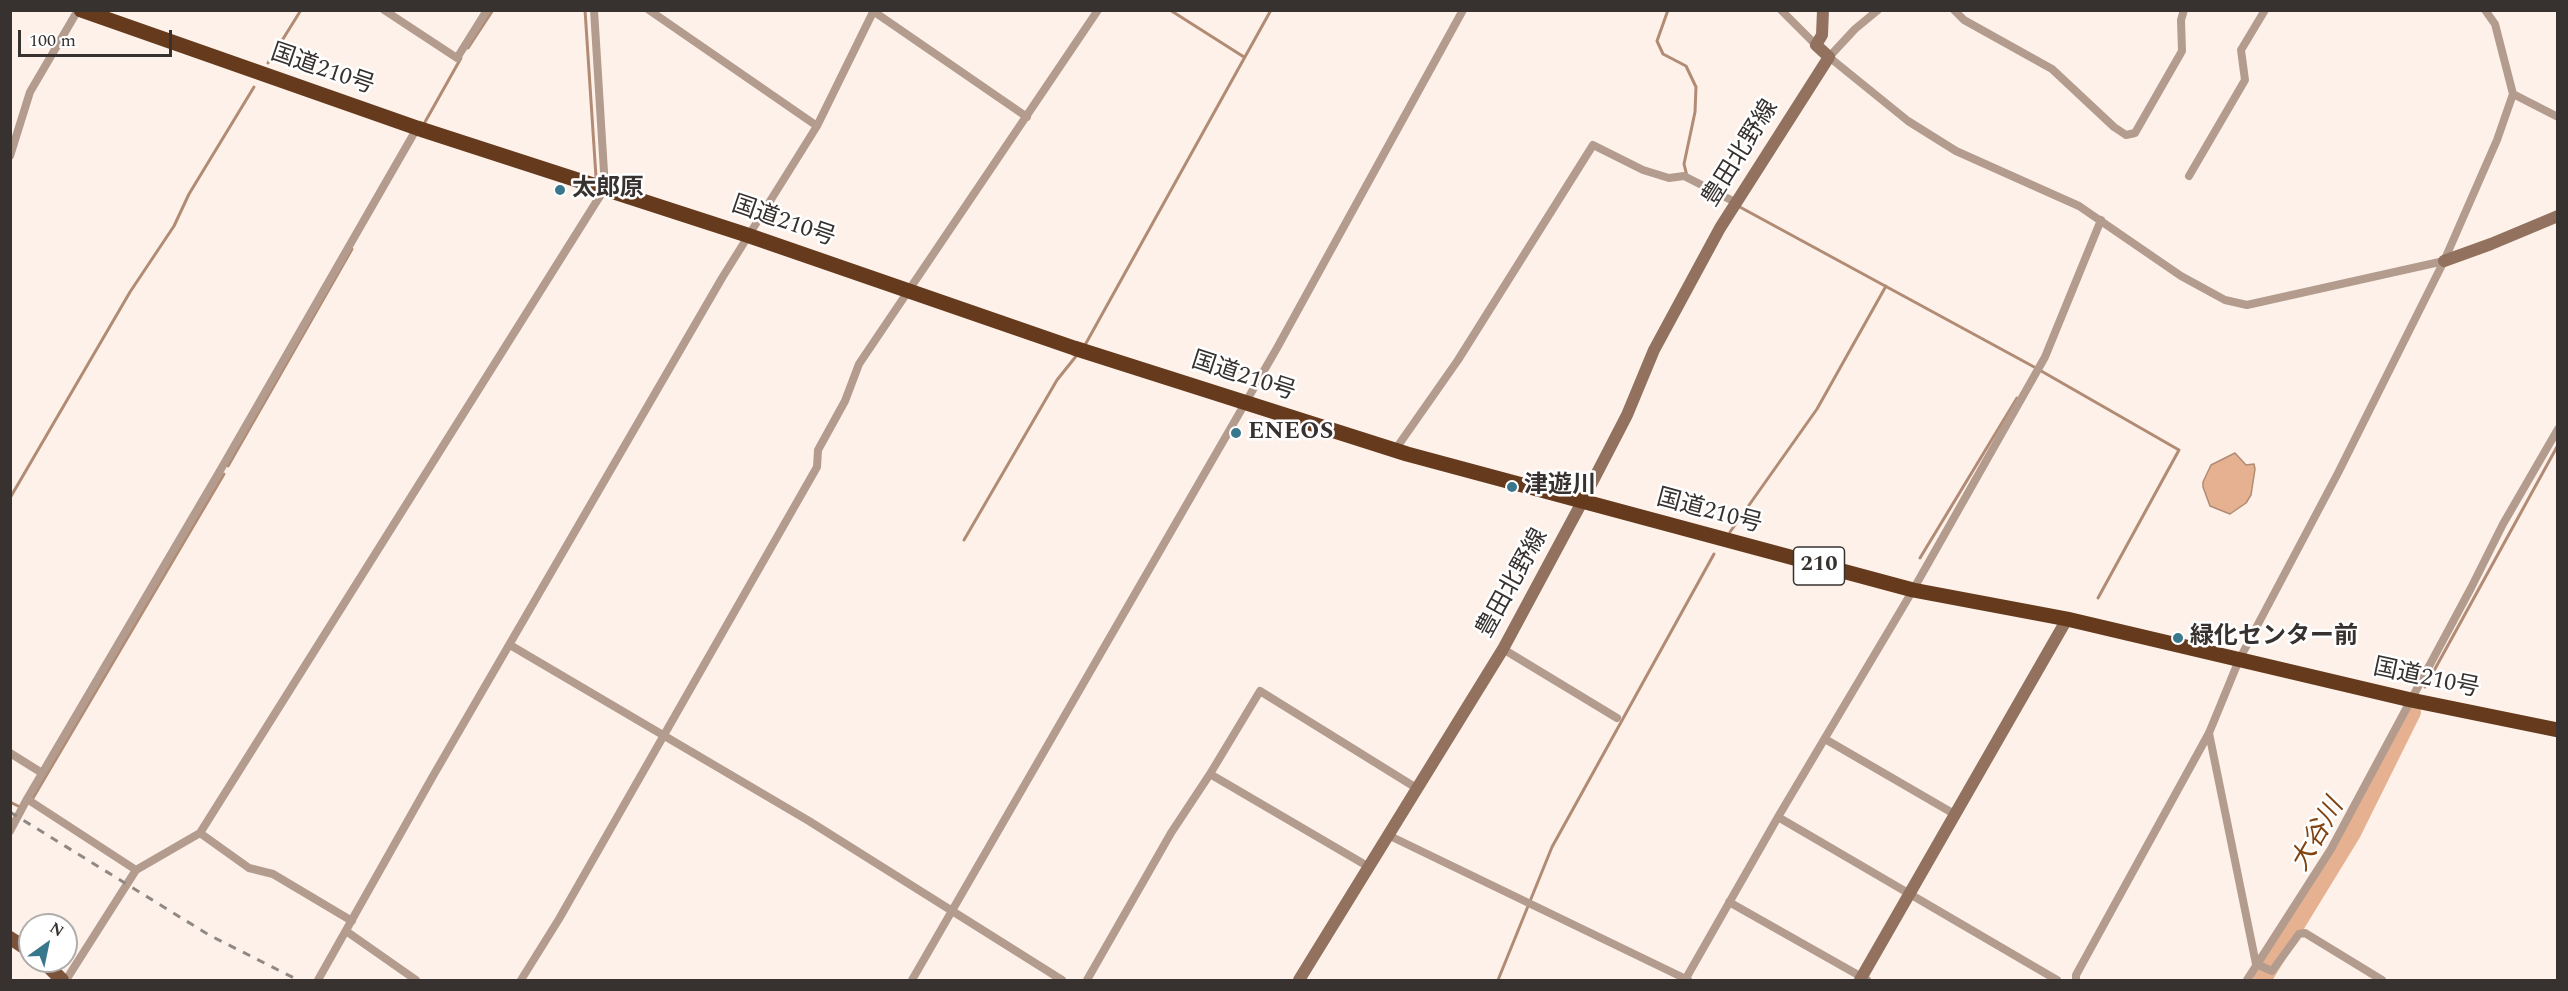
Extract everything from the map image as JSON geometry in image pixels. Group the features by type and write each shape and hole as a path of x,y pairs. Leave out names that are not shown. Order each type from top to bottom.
{"highway":[{"name":"国道210号","path":"80,10 417,128 747,235 1074,348 1395,450 1913,591 2067,619 2411,700 2558,730"}],"main road":[{"path":"1823,10 1822,35 1816,45 1829,57"},
{"name":"豊田北野線","path":"1299,981 1503,649 1627,415 1654,350 1720,228 1735,201 1829,57"},
{"path":"2444,261 2558,216"},
{"path":"1863,980 2067,619"}],"street":[{"path":"10,156 30,92 80,10"},
{"path":"384,10 457,58 487,10"},
{"path":"64,981 136,870 200,833 605,188 594,10"},
{"path":"649,10 817,126"},
{"path":"521,981 818,467 818,450 845,401 859,364 1098,10"},
{"path":"912,981 1245,403 1463,10"},
{"path":"1781,10 1816,45"},
{"path":"1878,10 1855,29 1829,57 1908,120 1956,151 2057,195 2101,220 2181,276 2238,304 2247,305 2444,261"},
{"path":"1954,10 1964,20 2052,69 2114,127 2126,135 2135,133 2182,51 2181,20 2184,10"},
{"path":"2189,176 2245,80 2241,50 2265,10"},
{"path":"2076,981 2076,975 2209,733 2239,660 2338,473 2444,261 2494,147 2513,94 2495,24 2485,10"},
{"path":"318,981 747,235 817,126 874,11 1027,117"},
{"path":"2513,94 2558,117"},
{"path":"10,831 220,472 417,128"},
{"path":"1395,450 1458,360 1593,145 1643,170 1670,178 1684,176 1735,201"},
{"path":"1390,836 1686,980 1778,817 1913,591 2045,357 2101,220"},
{"path":"2247,981 2331,849 2503,524 2558,429"},
{"path":"510,645 809,821 1062,981"},
{"path":"1503,649 1617,718"},
{"path":"1087,981 1171,832 1210,774 1260,691 1418,789"},
{"path":"2209,733 2256,964"},
{"path":"1825,739 1956,815"},
{"path":"10,753 42,773"},
{"path":"1210,774 1369,867"},
{"path":"27,799 136,870"},
{"path":"1778,817 1911,893 2056,981"},
{"path":"200,833 249,868 273,874 352,921"},
{"path":"1729,902 1863,980"},
{"path":"346,931 416,981"},
{"path":"2256,964 2272,971 2299,934 2305,933 2382,981"}],"shaded area":[{"path":"2235,453 2246,465 2254,464 2255,469 2251,495 2246,503 2230,514 2210,506 2203,482 2211,465"}],"waterway":[{"path":"268,63 301,10"},
{"path":"468,48 493,10"},
{"path":"585,10 596,177"},
{"path":"1170,10 1244,57"},
{"path":"1085,345 1271,10"},
{"path":"1668,10 1657,41 1663,54 1686,66 1696,87 1695,112 1684,164 1687,176"},
{"path":"425,122 461,58"},
{"path":"10,498 130,292 174,226 189,194 254,87"},
{"path":"1738,206 2036,368 2179,450 2098,598"},
{"path":"228,466 352,249"},
{"path":"1730,532 1817,409 1886,286"},
{"path":"964,540 1057,380 1077,355"},
{"path":"1920,558 2017,398"},
{"name":"大谷川","path":"2425,687 2558,445"},
{"path":"33,798 224,474"},
{"path":"1498,980 1552,847 1714,554"},
{"name":"大谷川","path":"2262,980 2352,833 2412,712"},
{"path":"10,802 18,806"}],"railway":[{"path":"10,812 209,935 298,980"}],"place":[{"name":"太郎原","path":"560,190"},
{"name":"ENEOS","path":"1236,433"},
{"name":"津遊川","path":"1512,487"},
{"name":"緑化センター前","path":"2178,638"}]}
